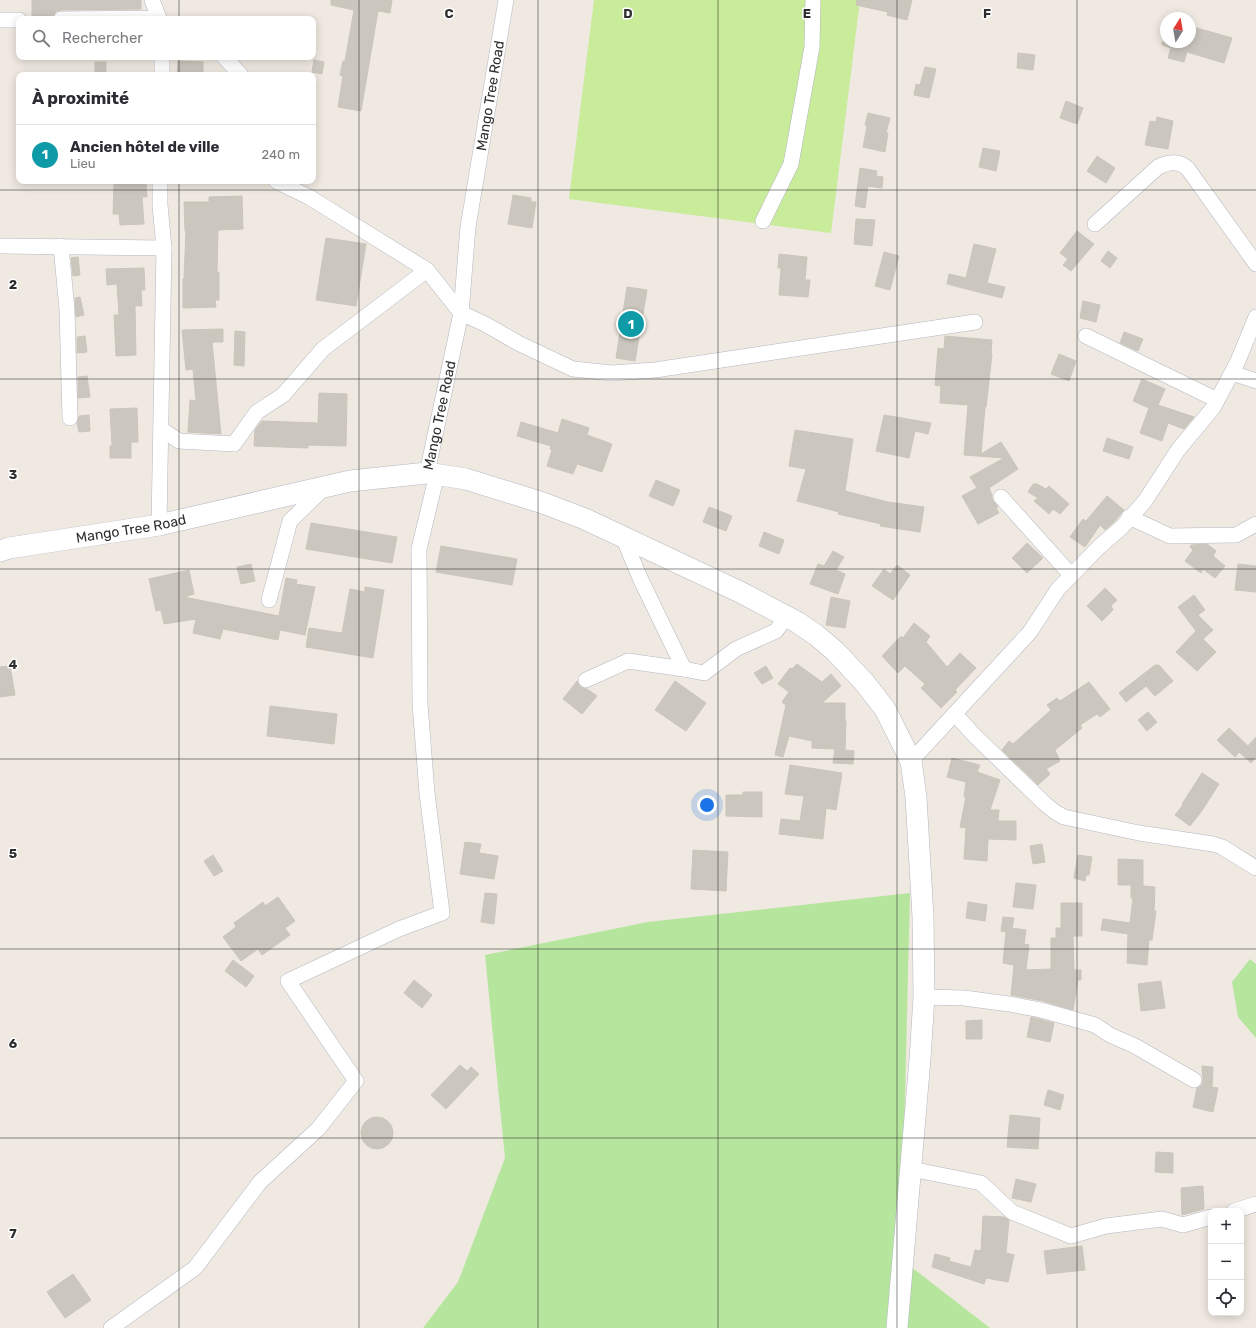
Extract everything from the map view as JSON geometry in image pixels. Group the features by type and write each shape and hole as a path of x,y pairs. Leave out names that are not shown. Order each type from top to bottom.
{"main road":[{"name":"Mango Tree Road","path":"0,551 9,548 159,525 350,481 432,474"},
{"path":"432,474 466,478 543,503 585,519 740,592 786,616 816,635 835,651 864,682 885,709 911,761 916,797 922,909 924,997 897,1328"}],"street":[{"path":"152,0 161,16"},
{"name":"Mango Tree Road","path":"432,474 461,314 468,227 506,0"},
{"path":"762,221 792,164 812,47 813,0"},
{"path":"0,20 16,20"},
{"path":"162,60 162,72"},
{"path":"227,60 238,72"},
{"path":"1095,224 1158,167 1164,164 1178,163 1184,165 1188,169 1256,264"},
{"path":"159,525 164,248 160,205 160,184"},
{"path":"282,184 309,197 427,270 461,314 485,324 518,343 573,369 612,373 655,370 717,362 975,322"},
{"path":"0,246 164,248"},
{"path":"61,246 67,310 70,418"},
{"path":"161,429 179,441 234,444 257,412 283,395 323,349 427,270"},
{"path":"911,761 1030,632 1058,589 1099,547 1122,527 1145,500 1178,450 1217,400 1237,363 1256,317"},
{"path":"1086,336 1217,400"},
{"path":"1232,373 1256,381"},
{"path":"111,1328 195,1268 260,1182 318,1129 356,1081 288,982 399,929 442,913 427,793 420,704 419,549 432,474"},
{"path":"269,600 290,521 326,487"},
{"path":"1001,497 1071,576"},
{"path":"1129,517 1170,536 1236,535 1256,524"},
{"path":"623,537 640,578 684,669"},
{"path":"586,680 628,661 704,673 736,650 776,631 786,616"},
{"path":"955,714 1007,767 1044,802 1060,814 1072,819 1105,826 1213,844 1231,852 1256,868"},
{"path":"924,997 964,998 1009,1004 1041,1010 1095,1025 1110,1035 1135,1046 1194,1080"},
{"path":"911,1169 981,1183 1012,1212 1071,1236 1106,1226 1162,1219 1183,1225 1208,1218"},
{"path":"1243,1208 1256,1204"}],"green space":[{"path":"594,0 860,0 831,233 569,199"},
{"path":"910,893 901,1259 990,1328 423,1328 458,1282 505,1158 485,955 648,922"},
{"path":"1250,959 1256,964 1256,1038 1238,1017 1232,982"}],"building":[{"path":"32,0 141,0 141,9 61,10 56,11 53,16 32,16"},
{"path":"331,0 392,0 390,13 378,11 361,111 338,107 343,76 340,75 343,61 345,61 354,10 331,5"},
{"path":"857,0 912,0 907,20 887,15 888,12 856,5"},
{"path":"1196,28 1232,38 1224,63 1187,52 1184,62 1168,58 1171,48 1196,48"},
{"path":"1018,53 1035,55 1033,70 1017,68"},
{"path":"314,60 324,62 322,74 312,72"},
{"path":"178,61 203,62 203,72 177,72"},
{"path":"95,62 106,62 106,72 95,72"},
{"path":"925,67 936,69 929,98 914,95 916,84 920,85"},
{"path":"1066,101 1083,108 1077,124 1060,118"},
{"path":"868,113 890,118 886,133 888,133 885,152 863,147 867,126 865,125"},
{"path":"1157,117 1173,121 1168,149 1145,145 1150,121 1156,122"},
{"path":"983,148 1000,151 996,171 979,167"},
{"path":"1097,156 1115,168 1106,183 1087,171"},
{"path":"860,168 877,171 876,176 883,177 882,188 868,186 865,208 855,206"},
{"path":"114,184 146,184 147,197 142,197 144,224 120,225 119,214 113,214"},
{"path":"513,195 531,198 531,202 536,202 532,228 508,224"},
{"path":"242,196 243,229 218,230 217,272 219,272 219,300 215,300 216,307 183,308 186,231 184,202 209,202 209,197"},
{"path":"856,219 875,220 872,246 854,244"},
{"path":"1077,231 1094,244 1071,271 1063,265 1068,259 1060,253"},
{"path":"326,238 366,244 356,306 316,300"},
{"path":"974,244 996,249 987,283 1005,287 1002,298 947,284 949,274 966,278"},
{"path":"1108,251 1117,258 1110,268 1101,261"},
{"path":"884,252 899,256 890,290 875,286"},
{"path":"779,254 807,257 805,280 810,280 808,297 779,295 781,268 778,268"},
{"path":"78,257 80,275 73,276 71,258"},
{"path":"144,268 145,290 141,290 142,306 135,306 136,355 116,356 114,315 119,315 117,284 107,285 106,269"},
{"path":"627,287 647,290 635,361 616,358"},
{"path":"80,297 84,315 76,317 75,298"},
{"path":"1083,301 1100,305 1096,322 1080,318"},
{"path":"223,329 223,342 212,342 221,434 188,432 190,400 196,401 193,369 186,370 182,330"},
{"path":"235,331 245,332 244,366 234,365"},
{"path":"1124,332 1143,339 1138,351 1120,343"},
{"path":"85,336 87,352 77,353 77,337"},
{"path":"945,336 992,340 992,354 981,454 1001,442 1018,469 989,488 992,499 998,507 996,508 999,513 978,524 962,496 977,488 970,477 1004,458 964,455 968,405 940,403 941,386 935,385 938,348 944,349"},
{"path":"1059,354 1076,361 1069,381 1051,374"},
{"path":"87,376 90,397 78,398 78,377"},
{"path":"1142,379 1165,389 1158,405 1194,417 1184,429 1168,423 1162,441 1140,433 1149,408 1133,401"},
{"path":"319,393 347,394 346,446 308,445 308,448 254,446 255,430 262,421 318,423"},
{"path":"137,408 138,442 131,442 131,458 110,458 110,446 112,446 110,409"},
{"path":"89,415 90,431 79,432 77,423 79,416"},
{"path":"884,415 931,423 928,434 915,431 909,458 876,451"},
{"path":"562,419 589,428 587,435 612,444 602,472 577,464 573,474 547,466 552,450 550,449 551,446 517,436 521,422 558,433"},
{"path":"795,430 853,439 845,491 888,502 924,507 920,532 880,526 881,524 838,514 839,512 797,501 806,469 789,466"},
{"path":"1107,438 1133,447 1129,459 1103,451"},
{"path":"656,480 680,490 673,506 649,496"},
{"path":"1033,484 1037,484 1046,489 1049,486 1069,504 1060,514 1053,509 1049,514 1034,501 1038,498 1028,492"},
{"path":"1107,496 1124,510 1105,530 1100,525 1085,547 1070,537 1083,519 1086,521"},
{"path":"709,507 732,516 726,531 703,522"},
{"path":"311,523 397,537 392,563 306,549"},
{"path":"764,532 784,540 779,554 759,546"},
{"path":"1027,543 1043,558 1027,573 1012,558"},
{"path":"1207,544 1216,551 1213,556 1225,566 1215,578 1203,569 1201,573 1185,561 1193,550 1190,547 1191,545"},
{"path":"441,546 517,559 512,585 436,572"},
{"path":"833,551 844,557 836,570 845,574 838,594 810,584 818,564 824,566"},
{"path":"251,564 255,581 241,584 237,567"},
{"path":"1238,564 1256,566 1256,592 1235,590"},
{"path":"897,565 910,575 893,600 872,586 884,569 890,574"},
{"path":"189,570 194,594 184,597 279,616 286,578 297,580 296,584 315,587 305,635 280,630 278,640 223,629 220,639 193,633 196,619 164,624 161,610 156,611 149,579"},
{"path":"365,587 384,590 373,658 306,647 309,628 342,633 350,589 365,592"},
{"path":"1105,588 1117,600 1111,606 1113,610 1102,621 1087,606"},
{"path":"1194,595 1205,610 1198,615 1213,630 1203,639 1216,652 1197,671 1176,652 1196,631 1178,607"},
{"path":"831,597 850,601 845,628 826,625"},
{"path":"914,623 930,636 926,642 947,667 960,653 976,668 955,690 957,692 941,708 921,688 925,684 905,666 898,673 882,656 901,636 903,638"},
{"path":"797,664 822,682 831,674 841,686 822,703 845,703 845,750 854,751 853,764 833,763 835,749 812,748 812,741 789,736 783,757 775,755 786,705 782,702 789,692 778,684 790,668 792,669"},
{"path":"1155,665 1159,665 1173,681 1155,696 1146,686 1126,702 1119,693"},
{"path":"10,666 15,695 0,697 0,667"},
{"path":"766,666 773,678 762,684 754,673"},
{"path":"577,681 580,687 587,689 597,696 582,714 563,699"},
{"path":"675,681 706,703 686,731 655,710"},
{"path":"1089,682 1110,709 1100,717 1097,714 1080,725 1082,728 1055,750 1060,761 1046,769 1050,774 1038,785 1002,750 1009,741 1013,744 1051,710 1047,705 1057,698 1060,701"},
{"path":"270,706 337,714 334,744 267,736"},
{"path":"1148,712 1157,722 1147,731 1138,720"},
{"path":"1229,728 1248,746 1256,737 1256,757 1251,763 1239,752 1235,757 1217,740"},
{"path":"952,758 980,765 977,772 1000,780 990,810 999,810 998,821 1016,821 1016,840 988,839 987,861 964,859 966,828 960,827 966,797 964,797 966,782 947,777"},
{"path":"790,765 842,773 836,810 826,808 823,839 779,834 781,819 800,821 804,796 785,794"},
{"path":"1202,773 1219,784 1190,826 1175,815 1183,805 1182,804"},
{"path":"743,792 762,792 762,817 726,816 726,795 743,795"},
{"path":"465,842 481,844 479,853 498,856 494,879 460,874"},
{"path":"1042,844 1045,862 1033,864 1030,846"},
{"path":"693,850 728,852 726,891 691,889"},
{"path":"213,855 223,871 214,876 204,861"},
{"path":"1078,855 1092,857 1089,875 1086,875 1085,881 1074,878"},
{"path":"1118,859 1143,860 1143,886 1155,887 1154,911 1156,911 1152,940 1149,940 1147,965 1127,963 1128,934 1101,930 1103,919 1130,923 1133,898 1131,898 1131,885 1118,885"},
{"path":"1016,883 1036,885 1033,909 1013,907"},
{"path":"485,893 497,894 494,924 481,922"},
{"path":"278,897 295,921 285,928 290,935 262,955 258,949 241,961 223,937 236,927 234,923 263,902 265,906"},
{"path":"968,902 987,905 985,921 966,918"},
{"path":"1061,903 1082,903 1082,936 1073,936 1074,970 1081,970 1081,980 1078,980 1073,1010 1043,1001 1011,995 1014,965 1003,963 1006,932 1001,931 1003,917 1014,918 1012,928 1026,930 1024,944 1029,945 1026,970 1051,969 1051,938 1056,938 1056,928 1061,928"},
{"path":"233,960 254,976 246,987 225,971"},
{"path":"414,980 432,995 422,1008 404,993"},
{"path":"1161,981 1165,1008 1141,1011 1138,984"},
{"path":"1031,1017 1054,1023 1050,1042 1027,1037"},
{"path":"982,1020 982,1039 966,1039 966,1021"},
{"path":"460,1065 467,1071 471,1067 479,1074 446,1109 431,1095"},
{"path":"1202,1066 1213,1067 1212,1087 1218,1088 1213,1112 1193,1107 1197,1088 1202,1085"},
{"path":"1048,1090 1064,1095 1060,1110 1044,1105"},
{"path":"1010,1115 1040,1118 1038,1149 1007,1147"},
{"path":"374,1117 380,1117 389,1121 393,1133 389,1145 380,1149 374,1149 365,1145 361,1136 361,1130 365,1121"},
{"path":"1156,1152 1173,1153 1173,1173 1155,1172"},
{"path":"1016,1179 1036,1184 1031,1202 1012,1198"},
{"path":"1203,1186 1204,1209 1182,1215 1181,1188"},
{"path":"983,1216 1004,1217 1009,1220 1006,1253 1014,1255 1008,1282 986,1278 984,1284 932,1267 935,1254 950,1258 949,1261 971,1267 975,1250 981,1251"},
{"path":"1082,1246 1085,1270 1047,1274 1044,1251"},
{"path":"73,1274 91,1300 65,1318 47,1292"}],"place":[{"name":"Ancien hôtel de ville","path":"631,324"}]}
